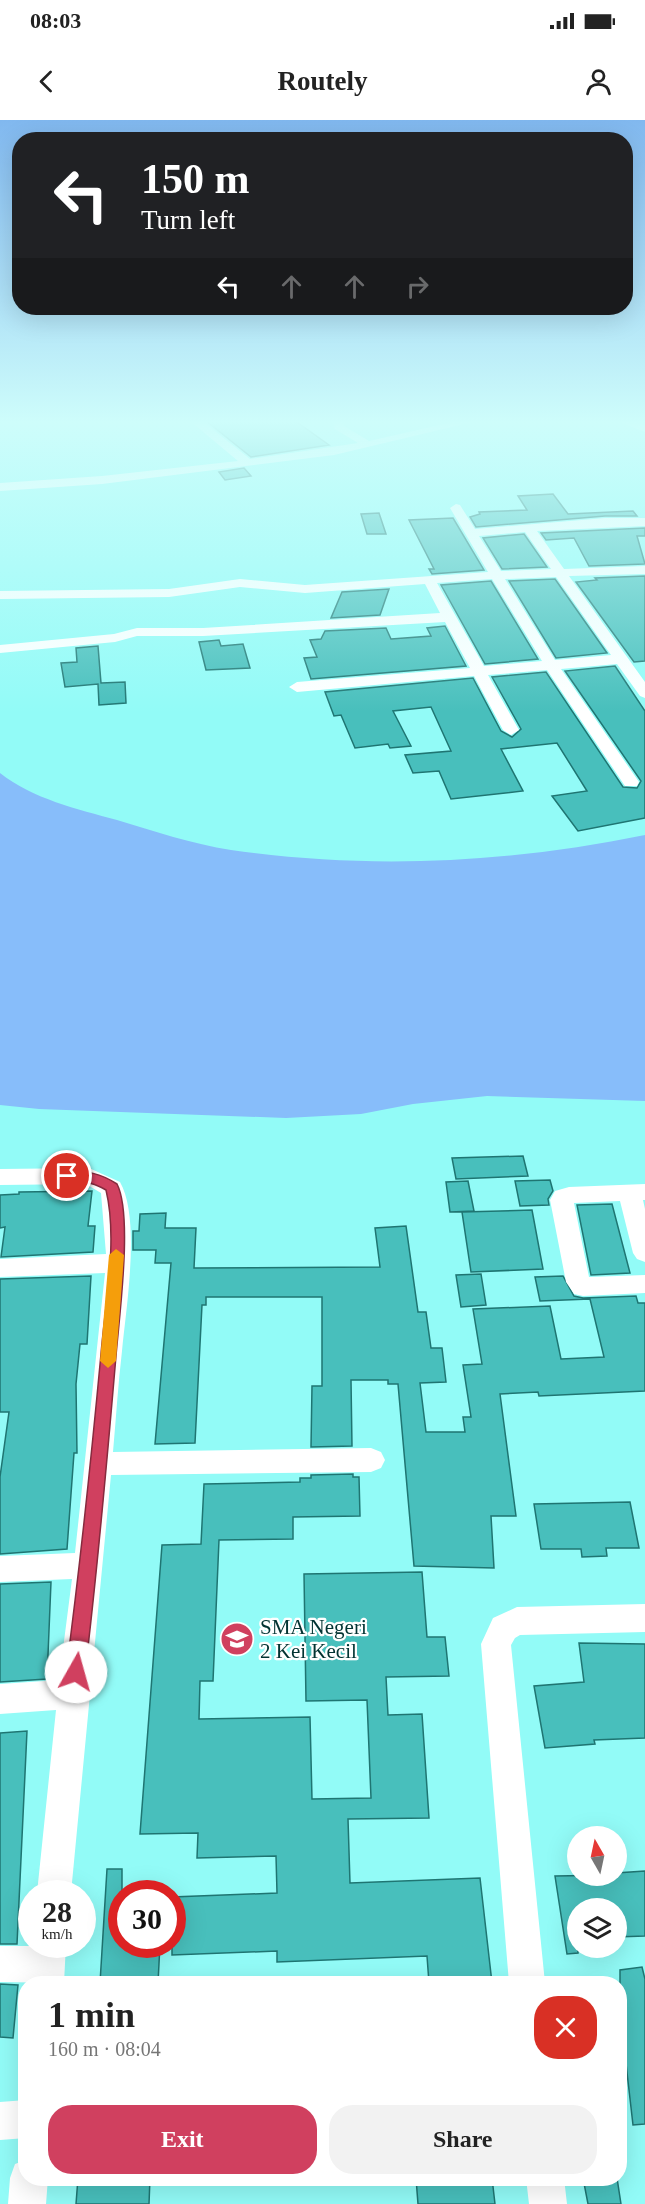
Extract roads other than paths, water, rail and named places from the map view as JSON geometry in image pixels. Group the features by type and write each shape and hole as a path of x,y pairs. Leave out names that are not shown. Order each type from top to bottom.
{"street":[{"path":"461,517 551,665 631,782"},
{"path":"470,533 605,522 645,522"},
{"path":"529,529 645,693"},
{"path":"0,595 169,593 240,583 305,589 559,571 645,570"},
{"path":"429,580 511,730"},
{"path":"0,649 115,638 137,632 203,632 450,616"},
{"path":"297,687 620,659"},
{"path":"0,1177 89,1176 112,1188 116,1203 117,1263 99,1464 55,1880"},
{"path":"645,1253 637,1192 563,1197 578,1282 583,1287 645,1284"},
{"path":"0,1268 117,1263"},
{"path":"99,1464 371,1460"},
{"path":"0,1569 89,1564"},
{"path":"526,1976 496,1644 504,1628 517,1621 645,1618"},
{"path":"0,1699 73,1694"},
{"path":"0,1964 47,1964"},
{"path":"0,2121 18,2120"},
{"path":"27,2204 28,2186"},
{"path":"546,2186 548,2204"}],"water":[{"path":"0,773 41,796 173,837 231,850 283,856 386,861 490,857 594,845 645,835 645,1101 487,1096 413,1104 361,1114 286,1118 39,1109 0,1105"}],"place":[{"name":"SMA Negeri 2 Kei Kecil","path":"237,1639"}]}
